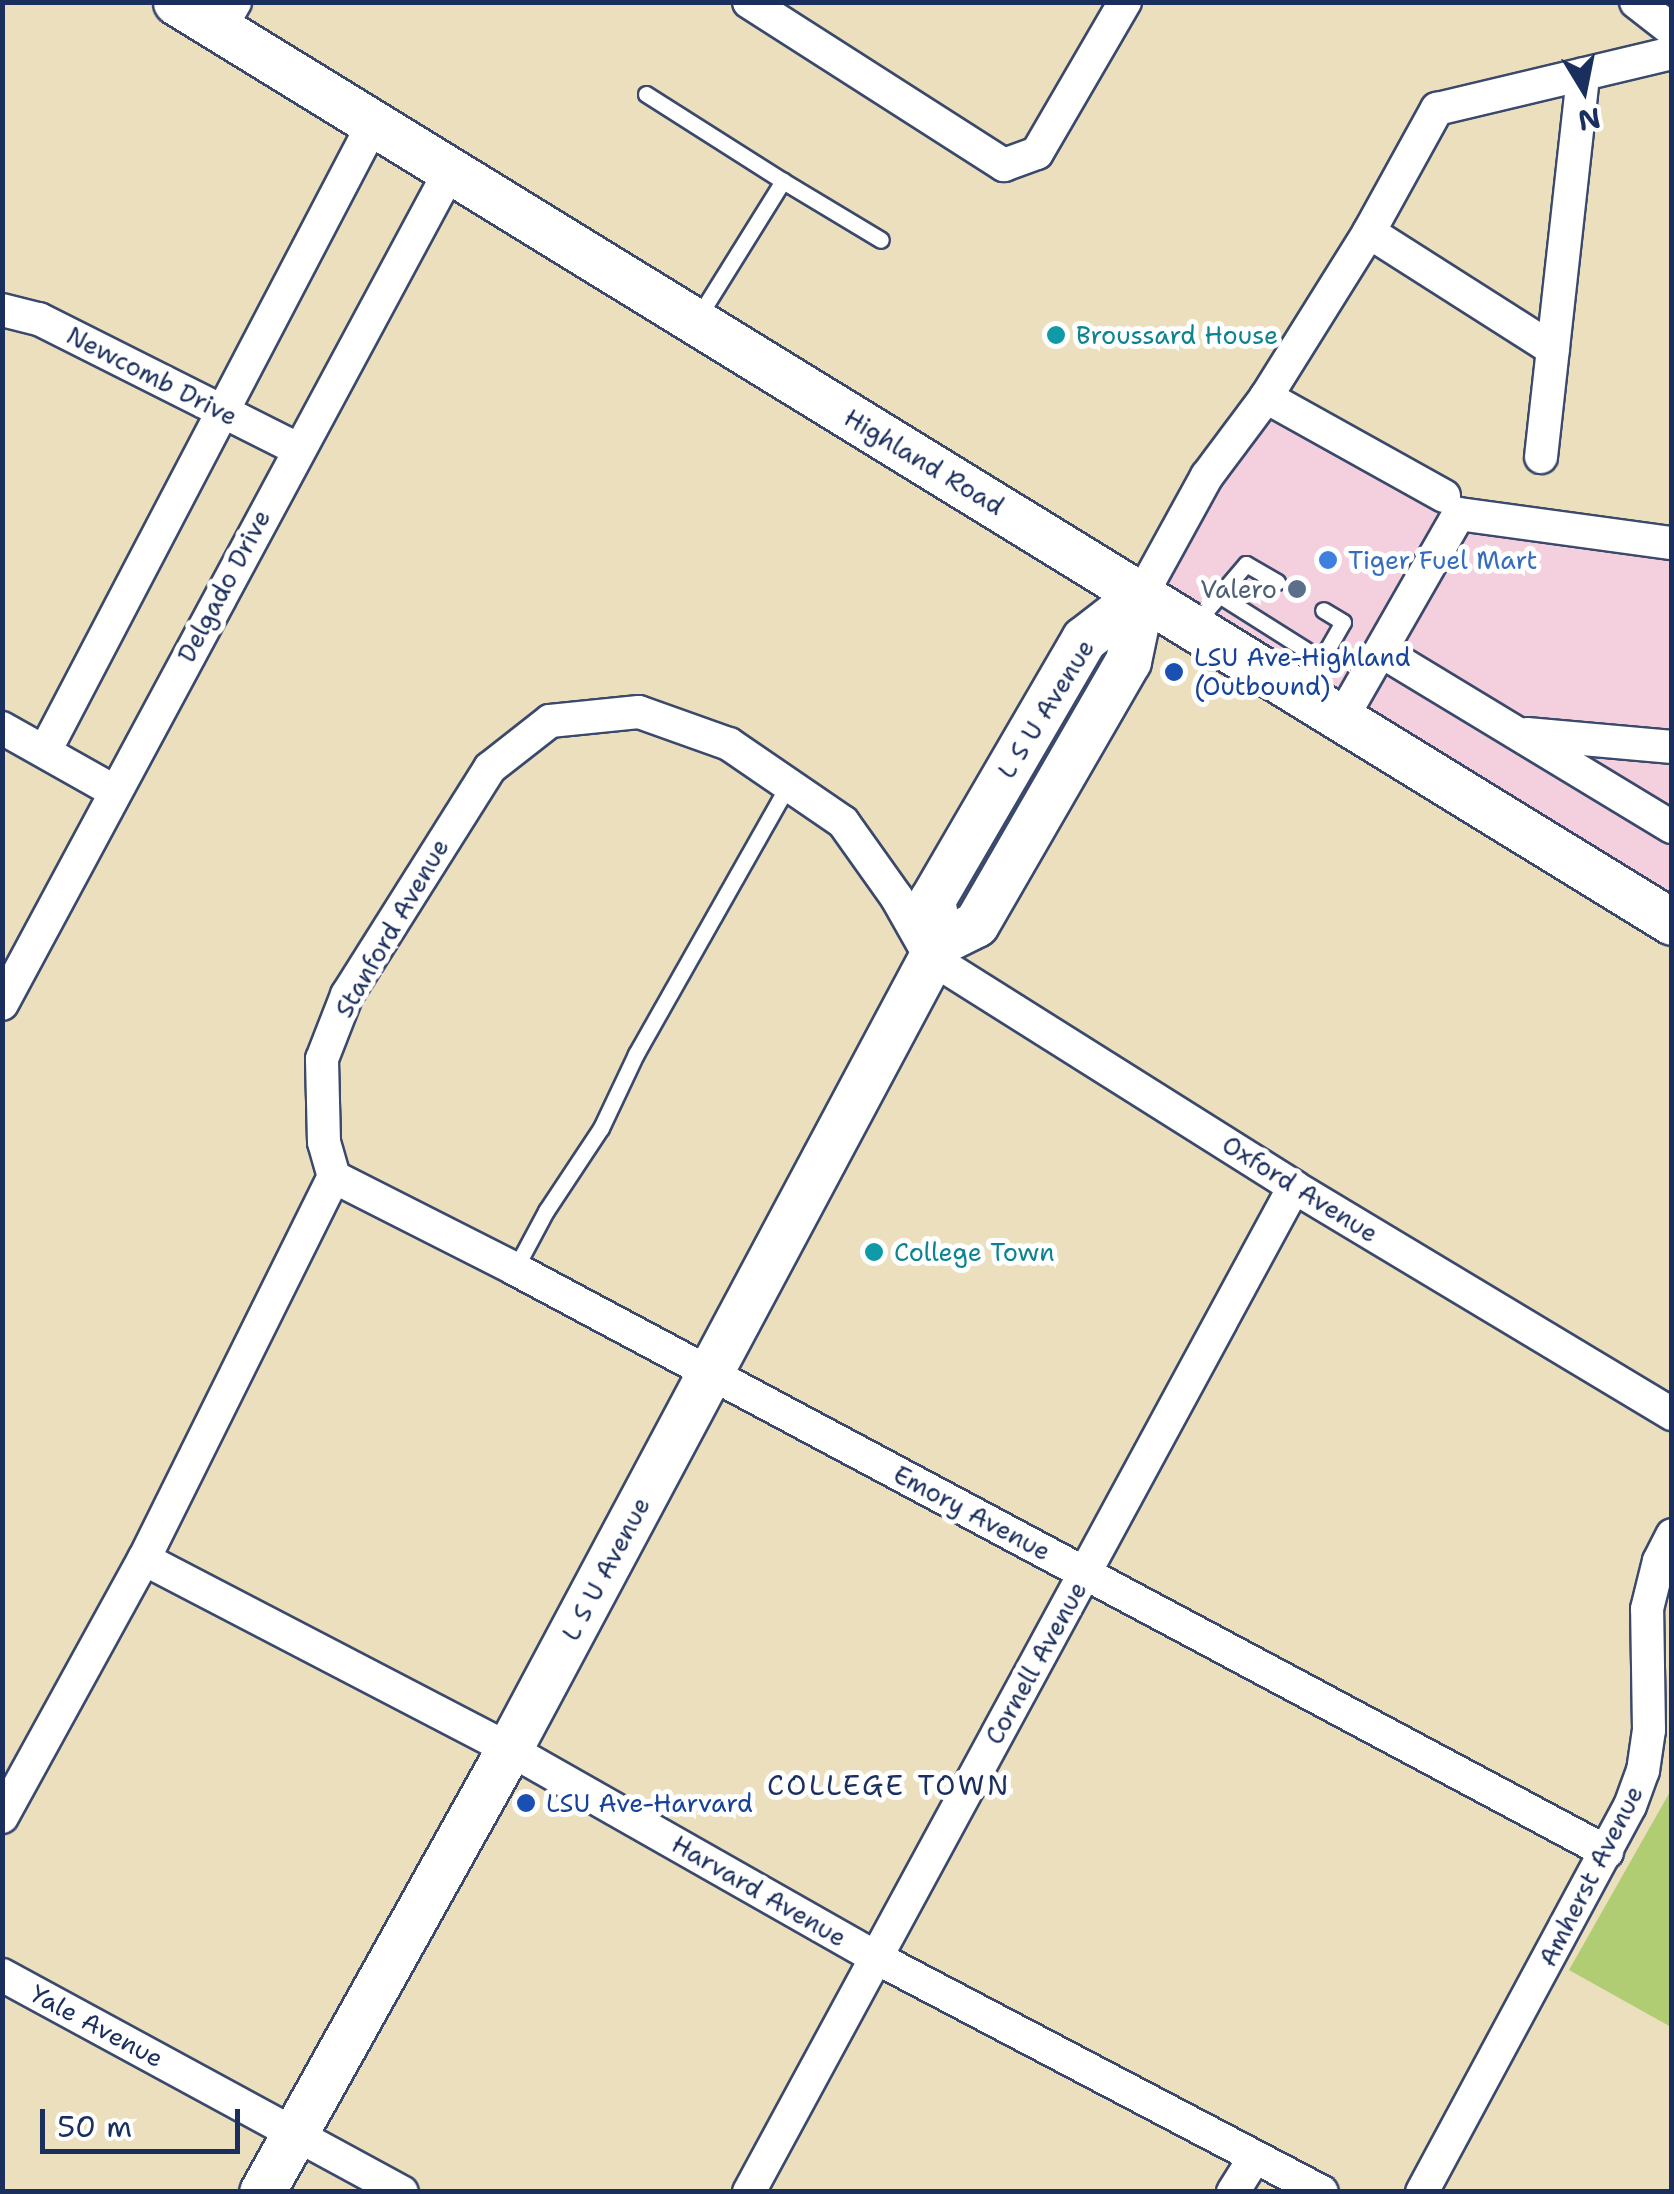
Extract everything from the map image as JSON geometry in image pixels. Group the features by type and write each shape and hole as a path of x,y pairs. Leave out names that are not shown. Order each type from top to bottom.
{"street":[{"name":"Highland Road","path":"176,2 227,16 373,124 1142,594 1206,611 1312,676 1342,718 1672,922"},
{"path":"749,2 1004,165 1036,154 1125,2"},
{"path":"1636,2 1672,30"},
{"path":"1142,594 1208,476 1266,397 1369,232 1437,110 1672,53"},
{"path":"1541,457 1583,74"},
{"path":"45,752 373,124"},
{"name":"Delgado Drive","path":"2,1004 450,171"},
{"path":"1369,232 1553,350"},
{"name":"Newcomb Drive","path":"2,310 39,320 298,449"},
{"path":"1266,397 1444,496"},
{"path":"1342,718 1459,514 1672,544"},
{"name":"L S U Avenue","path":"262,2192 293,2130 509,1749 936,950 932,900 1084,639 1142,594"},
{"path":"1381,651 1672,827"},
{"name":"Stanford Avenue","path":"334,1178 324,1142 322,1059 341,1011 490,768 550,721 639,712 730,744 843,822 936,950"},
{"path":"2,728 114,791"},
{"path":"1517,734 1672,746"},
{"name":"Oxford Avenue","path":"936,950 1294,1186 1672,1414"},
{"path":"2,1817 144,1558 334,1178"},
{"name":"Emory Avenue","path":"334,1178 515,1269 1608,1852"},
{"name":"Cornell Avenue","path":"749,2192 872,1956 1086,1573 1294,1186"},
{"name":"Amherst Avenue","path":"1422,2192 1608,1852 1644,1770 1650,1703 1647,1609 1659,1561 1672,1535"},
{"name":"Harvard Avenue","path":"144,1558 509,1749 872,1956 1254,2160 1322,2192"},
{"name":"Yale Avenue","path":"2,1975 402,2192"},
{"path":"1233,2192 1254,2160"}],"lane":[{"path":"646,94 881,240"},
{"path":"695,322 784,182"},
{"path":"1206,611 1246,564 1277,582"},
{"path":"1312,676 1343,622 1324,610"},
{"path":"515,1269 546,1210 600,1128 636,1054 788,785"}],"shaded area":[{"path":"1261,417 1459,514 1671,545 1671,897 1153,576"}],"green space":[{"path":"1671,1790 1671,2027 1569,1970"}],"place":[{"name":"Broussard House","path":"1056,335"},
{"name":"Tiger Fuel Mart","path":"1328,560"},
{"name":"Valero","path":"1297,589"},
{"name":"LSU Ave-Highland (Outbound)","path":"1174,672"},
{"name":"College Town","path":"874,1252"},
{"name":"LSU Ave-Harvard","path":"526,1803"}],"district":[{"name":"COLLEGE TOWN","path":"889,1785"}]}
